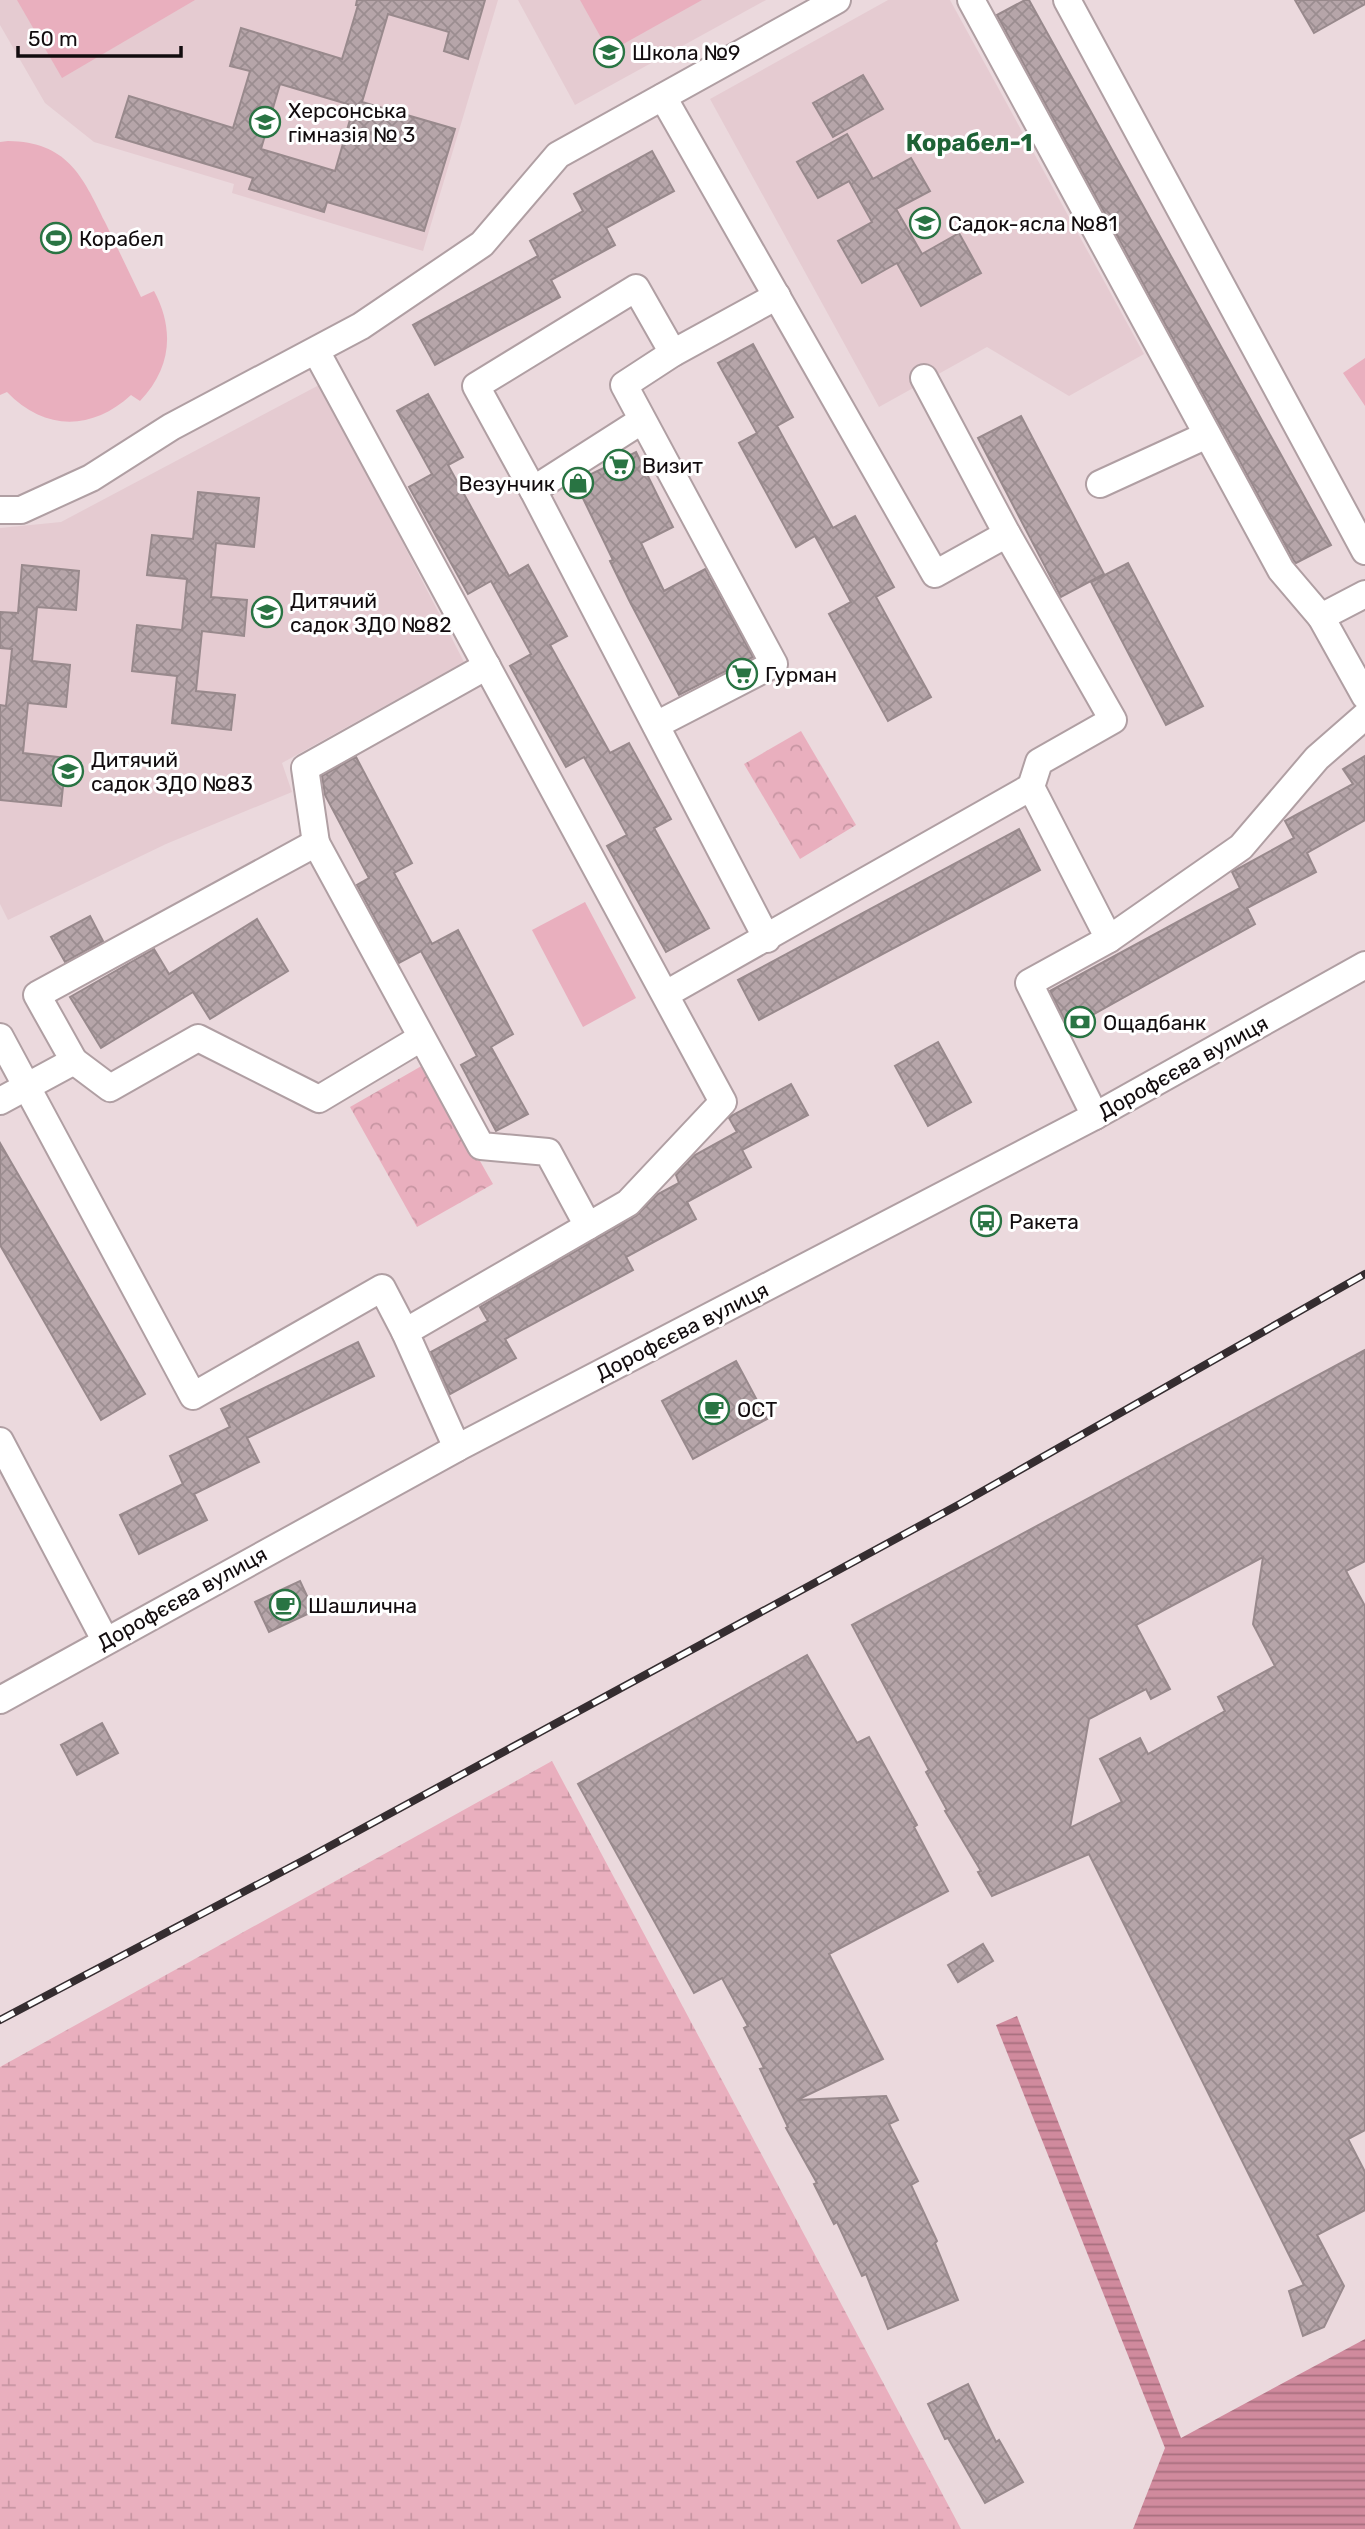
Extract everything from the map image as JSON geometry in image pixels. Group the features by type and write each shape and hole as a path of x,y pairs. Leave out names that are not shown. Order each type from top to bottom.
{"street":[{"path":"0,510 21,510 92,478 171,427 371,319 482,244 558,155 838,0"},
{"path":"971,0 1281,570 1321,617 1365,696"},
{"path":"1067,0 1365,551"},
{"path":"663,97 935,573 1007,534"},
{"path":"673,353 636,288 476,386 767,939"},
{"path":"656,725 774,664 624,385 673,353 777,296"},
{"path":"316,351 723,1102 628,1203 405,1332"},
{"path":"666,994 1031,787 1039,762 1113,720 1007,534 924,378"},
{"path":"533,490 641,421"},
{"path":"1100,484 1208,435"},
{"path":"1321,617 1365,594"},
{"path":"487,666 305,768 316,843 481,1146 548,1152 588,1226"},
{"path":"1095,1116 1029,983 1109,939 1241,847 1317,758 1365,716"},
{"path":"1031,787 1109,939"},
{"path":"316,843 37,995 74,1061 110,1088 198,1038 319,1099 421,1038"},
{"name":"Дорофєєва вулиця","path":"0,1700 457,1447 1095,1116 1365,965"},
{"path":"0,1037 193,1396 382,1288 457,1447"},
{"path":"0,1101 74,1061"},
{"path":"0,1441 105,1640"}],"shaded area":[{"name":"Херсонська гімназія № 3","path":"0,0 498,0 423,251 232,193 234,184 94,142 45,103 0,25"},
{"name":"Школа №9","path":"518,0 766,0 575,105"},
{"name":"Садок-ясла №81","path":"888,0 950,0 1144,354 1069,396 987,347 879,407 710,99"},
{"name":"Дитячий садок ЗДО №82","path":"321,384 464,662 282,763 292,792 166,844 8,920 0,904 0,528 61,522"},
{"path":"1017,2016 1181,2438 1365,2339 1365,2529 1133,2529 1165,2448 996,2025"}],"green space":[{"path":"17,0 195,0 62,78"},
{"path":"580,0 702,0 609,52"},
{"name":"Корабел","path":"0,142 45,147 70,164 88,190 141,297 154,291 165,320 166,349 158,376 140,401 131,395 100,415 68,422 36,414 7,392 0,395"},
{"path":"1365,358 1365,406 1343,373"},
{"path":"801,731 856,825 800,859 744,764"},
{"path":"585,902 636,998 583,1027 532,930"},
{"path":"425,1064 493,1184 417,1227 350,1107"},
{"path":"552,1761 961,2529 0,2529 0,2067"}],"building":[{"path":"357,0 485,0 468,59 444,51 449,32 388,14 362,102 455,129 424,231 327,202 324,212 249,189 253,178 116,137 129,96 233,128 250,71 230,66 241,28 342,59","holes":["280,84 354,106 335,171 261,149"]},
{"path":"1029,0 1331,545 1296,563 1294,561 997,15"},
{"path":"1295,0 1365,0 1365,4 1314,33"},
{"path":"863,75 883,109 833,137 813,103"},
{"path":"847,134 873,179 911,158 930,191 896,209 922,254 959,233 981,273 921,306 897,263 862,283 838,241 872,222 849,181 818,198 797,162"},
{"path":"652,151 674,191 606,228 615,245 551,280 560,297 435,365 413,325 538,256 530,241 583,211 574,194"},
{"path":"753,344 793,417 777,426 833,528 855,516 894,587 876,597 931,697 888,721 829,614 851,602 815,536 796,547 739,443 757,433 718,363"},
{"path":"428,394 463,457 448,465 509,576 528,565 567,636 550,645 610,753 629,743 671,819 654,828 709,928 666,952 607,846 627,835 584,757 566,767 510,666 531,654 491,581 468,594 409,487 432,474 397,411"},
{"path":"1021,416 1104,574 1061,597 978,438"},
{"path":"636,452 673,527 641,543 664,591 705,569 753,657 679,695 630,602 575,482"},
{"path":"198,492 259,498 254,547 216,543 211,597 247,600 244,636 202,631 196,691 235,695 231,730 172,723 177,676 132,671 137,625 182,630 187,579 147,575 152,535 193,539"},
{"path":"1128,563 1203,706 1166,725 1091,582"},
{"path":"22,565 79,571 76,610 37,607 32,661 70,665 66,707 28,703 23,753 66,758 61,806 0,800 0,705 6,706 12,649 0,648 0,612 18,613"},
{"path":"1365,756 1365,820 1307,853 1316,872 1247,908 1255,924 1069,1028 1050,991 1240,888 1232,872 1294,838 1285,821 1353,784 1343,769"},
{"path":"356,757 412,863 394,873 432,944 458,930 513,1034 491,1047 528,1114 496,1131 461,1065 477,1056 421,951 399,963 357,885 369,878 325,795 322,776"},
{"path":"1019,829 1040,870 759,1020 738,980"},
{"path":"90,916 103,941 65,962 51,937"},
{"path":"257,919 288,971 210,1019 193,992 101,1048 70,997 154,949 169,974"},
{"path":"938,1042 971,1102 928,1126 895,1066"},
{"path":"791,1084 808,1115 742,1150 751,1167 687,1202 696,1219 626,1257 633,1270 505,1339 516,1358 450,1394 431,1352 488,1321 480,1307 636,1216 658,1194 679,1183 676,1175 695,1155 737,1132 729,1118 731,1116"},
{"path":"0,1143 145,1394 101,1420 0,1245"},
{"path":"358,1342 374,1376 247,1438 259,1462 194,1494 207,1520 139,1554 120,1515 183,1484 170,1456 230,1427 221,1409"},
{"path":"1365,1350 1365,1561 1346,1571 1365,1606 1365,2130 1348,2139 1365,2172 1365,2210 1317,2235 1344,2286 1324,2327 1303,2336 1289,2291 1304,2285 1089,1854 992,1896 978,1872 981,1871 945,1811 947,1810 926,1772 929,1770 852,1625","holes":["1263,1557 1253,1624 1275,1666 1218,1697 1225,1711 1148,1754 1140,1738 1100,1759 1122,1802 1070,1828 1089,1719 1146,1689 1151,1699 1170,1689 1136,1625"]},
{"path":"736,1361 767,1419 693,1459 662,1401"},
{"path":"300,1581 314,1611 269,1632 255,1602"},
{"path":"807,1655 857,1743 869,1737 917,1825 914,1827 948,1891 829,1954 883,2059 797,2100 886,2096 898,2120 889,2124 918,2181 911,2185 937,2241 935,2243 958,2300 888,2329 866,2274 862,2276 837,2222 834,2224 814,2184 817,2183 786,2128 788,2127 760,2069 764,2068 744,2028 748,2026 722,1978 694,1993 578,1784"},
{"path":"102,1723 118,1753 77,1775 61,1745"},
{"path":"983,1944 993,1961 958,1982 948,1965"},
{"path":"968,2384 996,2442 999,2440 1023,2482 985,2503 948,2438 945,2439 928,2404"}],"railway":[{"path":"0,2020 308,1858 960,1504 1365,1274"}],"place":[{"name":"Школа №9","path":"609,52"},
{"name":"Херсонська гімназія № 3","path":"265,122"},
{"name":"Садок-ясла №81","path":"925,223"},
{"name":"Корабел","path":"56,238"},
{"name":"Визит","path":"619,465"},
{"name":"Везунчик","path":"578,483"},
{"name":"Дитячий садок ЗДО №82","path":"267,612"},
{"name":"Гурман","path":"742,674"},
{"name":"Дитячий садок ЗДО №83","path":"68,771"},
{"name":"Ощадбанк","path":"1080,1022"},
{"name":"Ракета","path":"986,1221"},
{"name":"ОСТ","path":"714,1409"},
{"name":"Шашлична","path":"285,1605"}],"district":[{"name":"Корабел-1","path":"969,143"}]}
